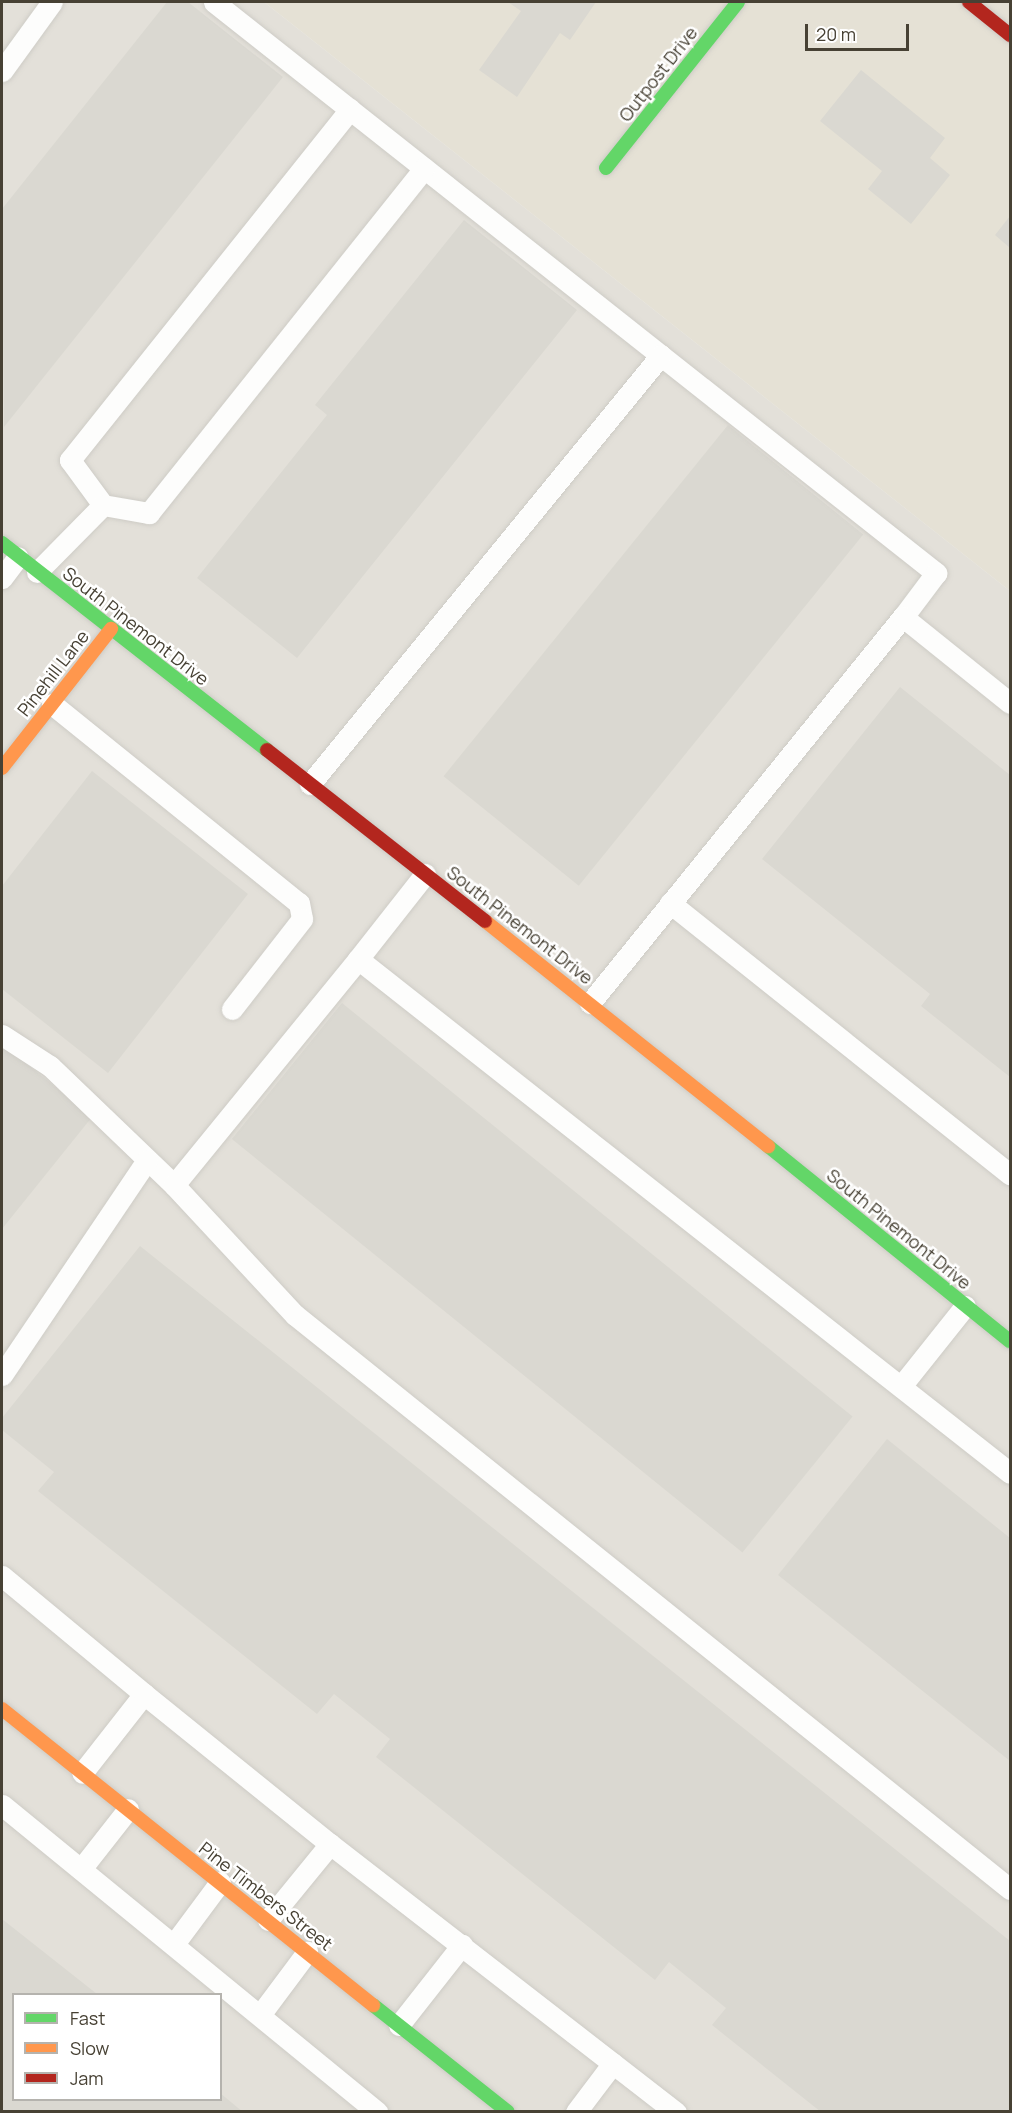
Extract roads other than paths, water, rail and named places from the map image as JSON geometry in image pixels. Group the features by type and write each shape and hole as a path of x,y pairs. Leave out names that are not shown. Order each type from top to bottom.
{"street":[{"name":"Outpost Drive","path":"606,168 738,2"},
{"path":"969,2 1011,35"},
{"name":"South Pinemont Drive","path":"2,543 590,1003 1011,1341"},
{"name":"Pinehill Lane","path":"2,768 111,629"},
{"name":"Pine Timbers Street","path":"4,1718 82,1773 508,2112"}],"lane":[{"path":"2,71 52,2"},
{"path":"214,2 936,573 590,1003"},
{"path":"350,109 70,460 103,505 149,513 424,168"},
{"path":"310,784 661,355"},
{"path":"37,572 103,505"},
{"path":"2,578 18,557"},
{"path":"903,616 1011,703"},
{"path":"52,704 299,903 302,919 232,1009"},
{"path":"174,1185 425,874"},
{"path":"670,903 1011,1174"},
{"path":"358,959 1011,1473"},
{"path":"2,1035 50,1066 174,1185 295,1315 1011,1889"},
{"path":"2,1374 147,1160"},
{"path":"902,1385 965,1306"},
{"path":"2,1576 330,1844 676,2112"},
{"path":"82,1773 144,1694"},
{"path":"2,1805 377,2112"},
{"path":"81,1869 128,1809"},
{"path":"268,1920 330,1844"},
{"path":"174,1944 220,1882"},
{"path":"399,2025 462,1945"},
{"path":"260,2015 307,1952"},
{"path":"576,2112 613,2063"}]}
